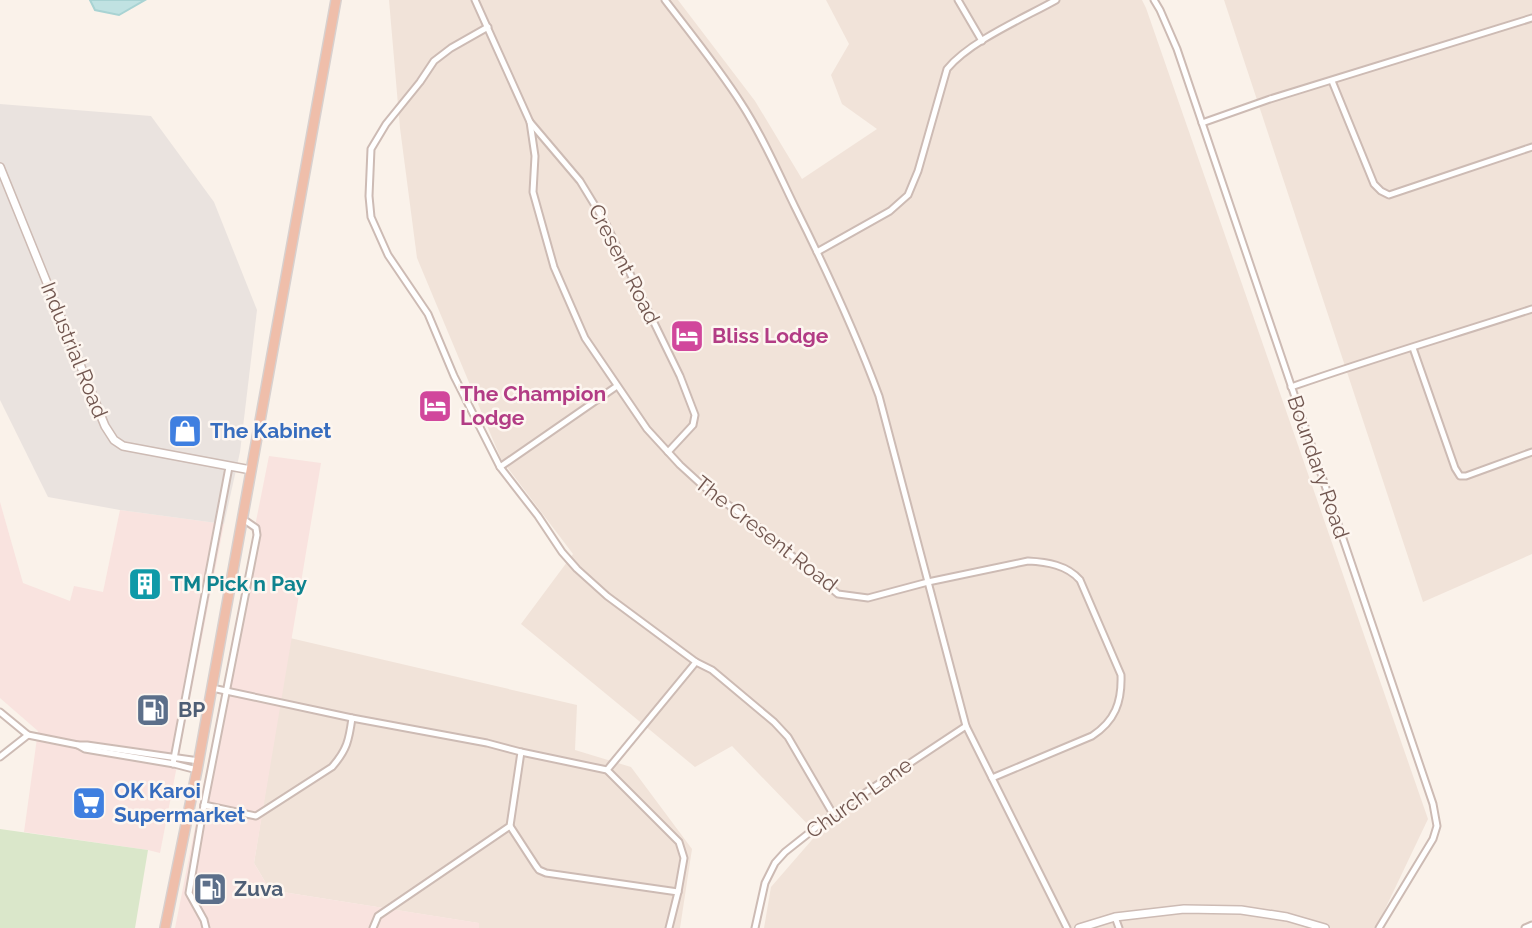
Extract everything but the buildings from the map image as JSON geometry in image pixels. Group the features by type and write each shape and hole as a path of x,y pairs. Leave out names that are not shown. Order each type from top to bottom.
{"highway":[{"path":"165,928 198,765 336,0"}],"street":[{"name":"The Cresent Road","path":"475,0 530,122 535,156 533,192 554,267 585,338 647,429 680,465 838,594 868,598 1028,561 1062,567 1074,573 1080,580 1121,675 1113,716 1105,728 1092,736 992,778"},
{"path":"665,0 742,104 817,252 862,350 879,396 966,726 1067,928"},
{"path":"958,0 982,41"},
{"path":"817,252 890,211 908,195 918,170 947,69 956,58 1056,0"},
{"name":"Boundary Road","path":"1154,0 1177,49 1433,804 1437,826 1433,839 1379,928"},
{"path":"1202,123 1270,99 1532,18"},
{"path":"488,27 434,61 370,149 371,217 388,254 428,314 454,376 500,467 562,552 607,596 696,662 712,670 774,722 788,737 833,814"},
{"path":"1332,81 1374,184 1389,195 1532,147"},
{"name":"Cresent Road","path":"530,122 580,181 605,222 680,376 695,415 693,425 668,452"},
{"name":"Industrial Road","path":"0,167 105,426 114,440 123,446 251,470"},
{"path":"1291,387 1532,309"},
{"path":"1413,348 1455,468 1460,475 1466,476 1532,452"},
{"path":"500,467 617,386"},
{"path":"174,761 229,467"},
{"path":"206,928 189,893 257,535 256,528 243,519"},
{"path":"607,770 696,662"},
{"path":"212,688 607,770 679,842 684,858 669,928"},
{"path":"0,712 27,735 78,745 85,749 198,765"},
{"path":"204,805 252,817 259,814 332,766 341,757 348,745 352,718"},
{"name":"Church Lane","path":"755,928 765,883 775,863 785,852 833,814 966,726"},
{"path":"0,757 27,735"},
{"path":"521,752 510,825 540,870 678,892"},
{"path":"373,928 378,916 510,825"},
{"path":"1079,928 1115,917 1184,909 1241,910 1287,917 1325,928"},
{"path":"1115,917 1119,928"},
{"path":"1525,928 1532,925"}],"shaded area":[{"path":"389,0 678,0 755,101 802,179 877,129 842,104 831,75 849,44 826,0 1142,0 1428,819 1376,928 764,928 771,887 817,834 732,746 695,767 521,624 573,554 501,459 417,258 400,128"},
{"path":"1224,0 1532,0 1532,554 1423,602"},
{"path":"0,104 151,116 214,202 257,310 240,452 224,524 48,497 0,400"},
{"path":"269,456 321,463 254,863 270,890 479,923 479,928 175,928"},
{"path":"0,502 23,583 70,601 74,586 103,592 120,510 224,524 160,853 24,832 38,731 0,698"},
{"path":"290,638 577,705 575,750 631,767 692,849 680,928 479,928 478,923 270,890 254,863"}],"green space":[{"path":"0,829 148,850 135,928 0,928"}],"water":[{"path":"90,0 145,0 119,15 95,10"}],"place":[{"name":"Bliss Lodge","path":"687,336"},
{"name":"The Champion Lodge","path":"435,406"},
{"name":"The Kabinet","path":"185,431"},
{"name":"TM Pick n Pay","path":"145,584"},
{"name":"BP","path":"153,710"},
{"name":"OK Karoi Supermarket","path":"89,803"},
{"name":"Zuva","path":"210,889"}]}
